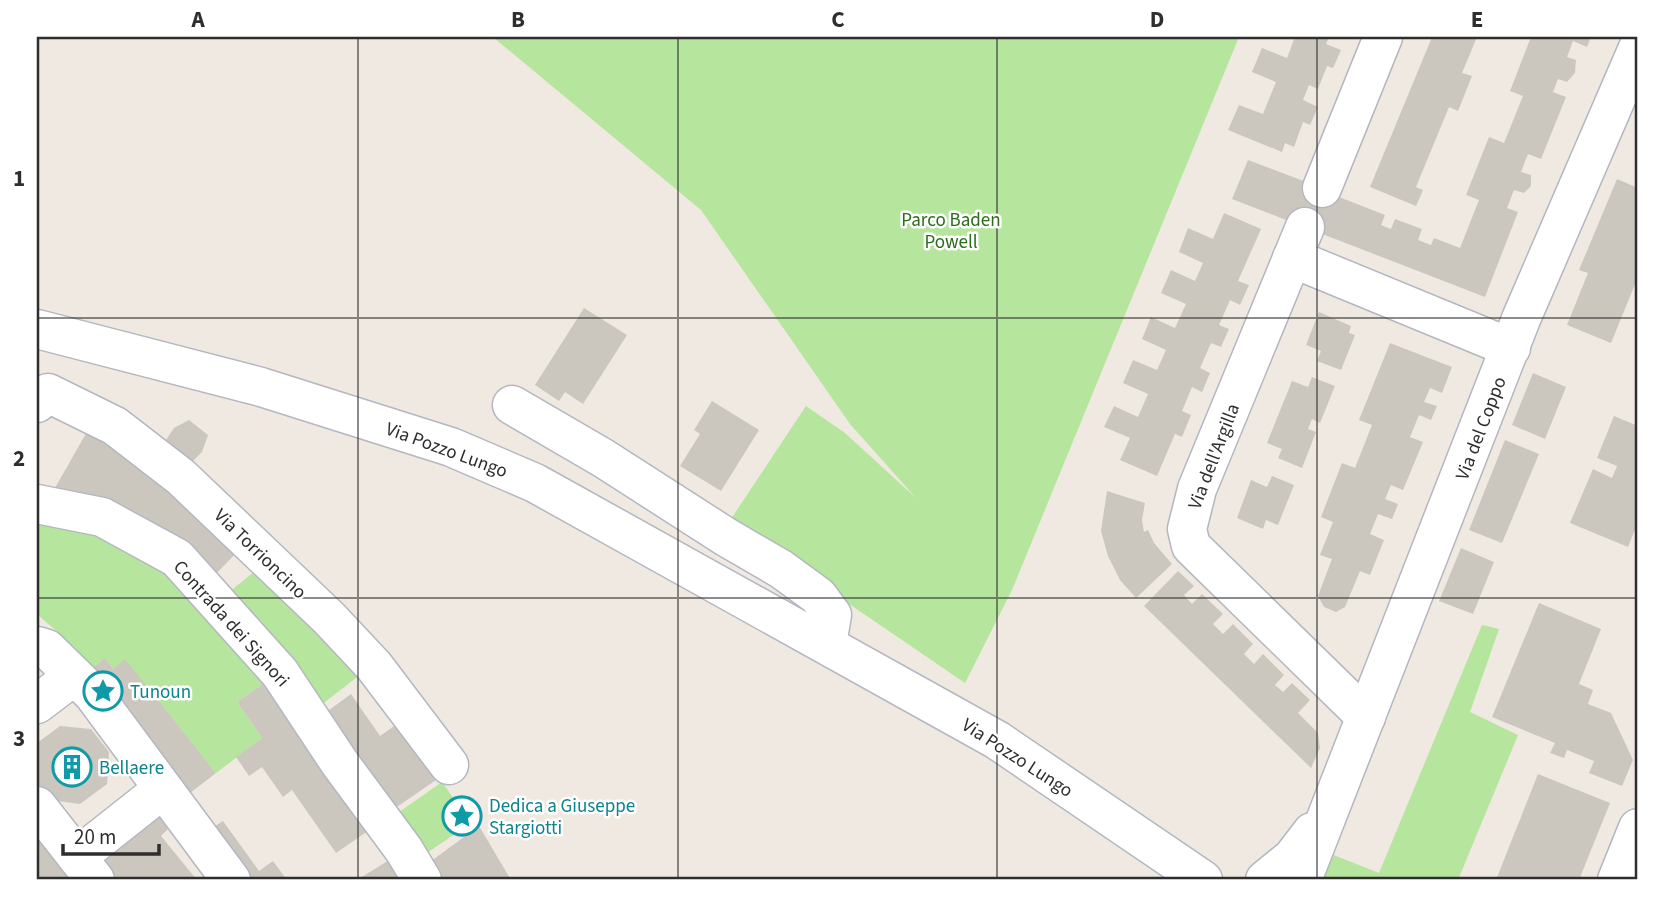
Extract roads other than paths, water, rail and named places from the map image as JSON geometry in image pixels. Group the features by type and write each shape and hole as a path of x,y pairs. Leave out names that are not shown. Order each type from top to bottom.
{"street":[{"path":"1322,188 1383,37"},
{"name":"Via del Coppo","path":"1302,880 1521,319 1638,48"},
{"name":"Via dell'Argilla","path":"1366,717 1191,546 1186,529 1197,489 1299,242 1511,348"},
{"name":"Via Pozzo Lungo","path":"37,330 261,387 451,447 535,482 997,740 1203,880"},
{"name":"Via Torrioncino","path":"37,403 48,393 115,426 181,477 329,618 374,666 449,765"},
{"path":"512,405 603,458 781,569 818,596 832,615 827,644"},
{"name":"Contrada dei Signori","path":"37,504 102,517 177,558 280,673 339,762 404,850 422,880"},
{"path":"37,646 47,649 93,694 231,880"},
{"path":"37,704 74,676"},
{"path":"37,806 86,869 163,789"},
{"name":"Via del Coppo","path":"1265,880 1292,858 1328,811"},
{"path":"1617,880 1638,828"}],"place":[{"name":"Tunoun","path":"103,691"},
{"name":"Bellaere","path":"72,767"},
{"name":"Dedica a Giuseppe Stargiotti","path":"462,816"}],"park label":[{"name":"Parco Baden Powell","path":"951,230"}]}
